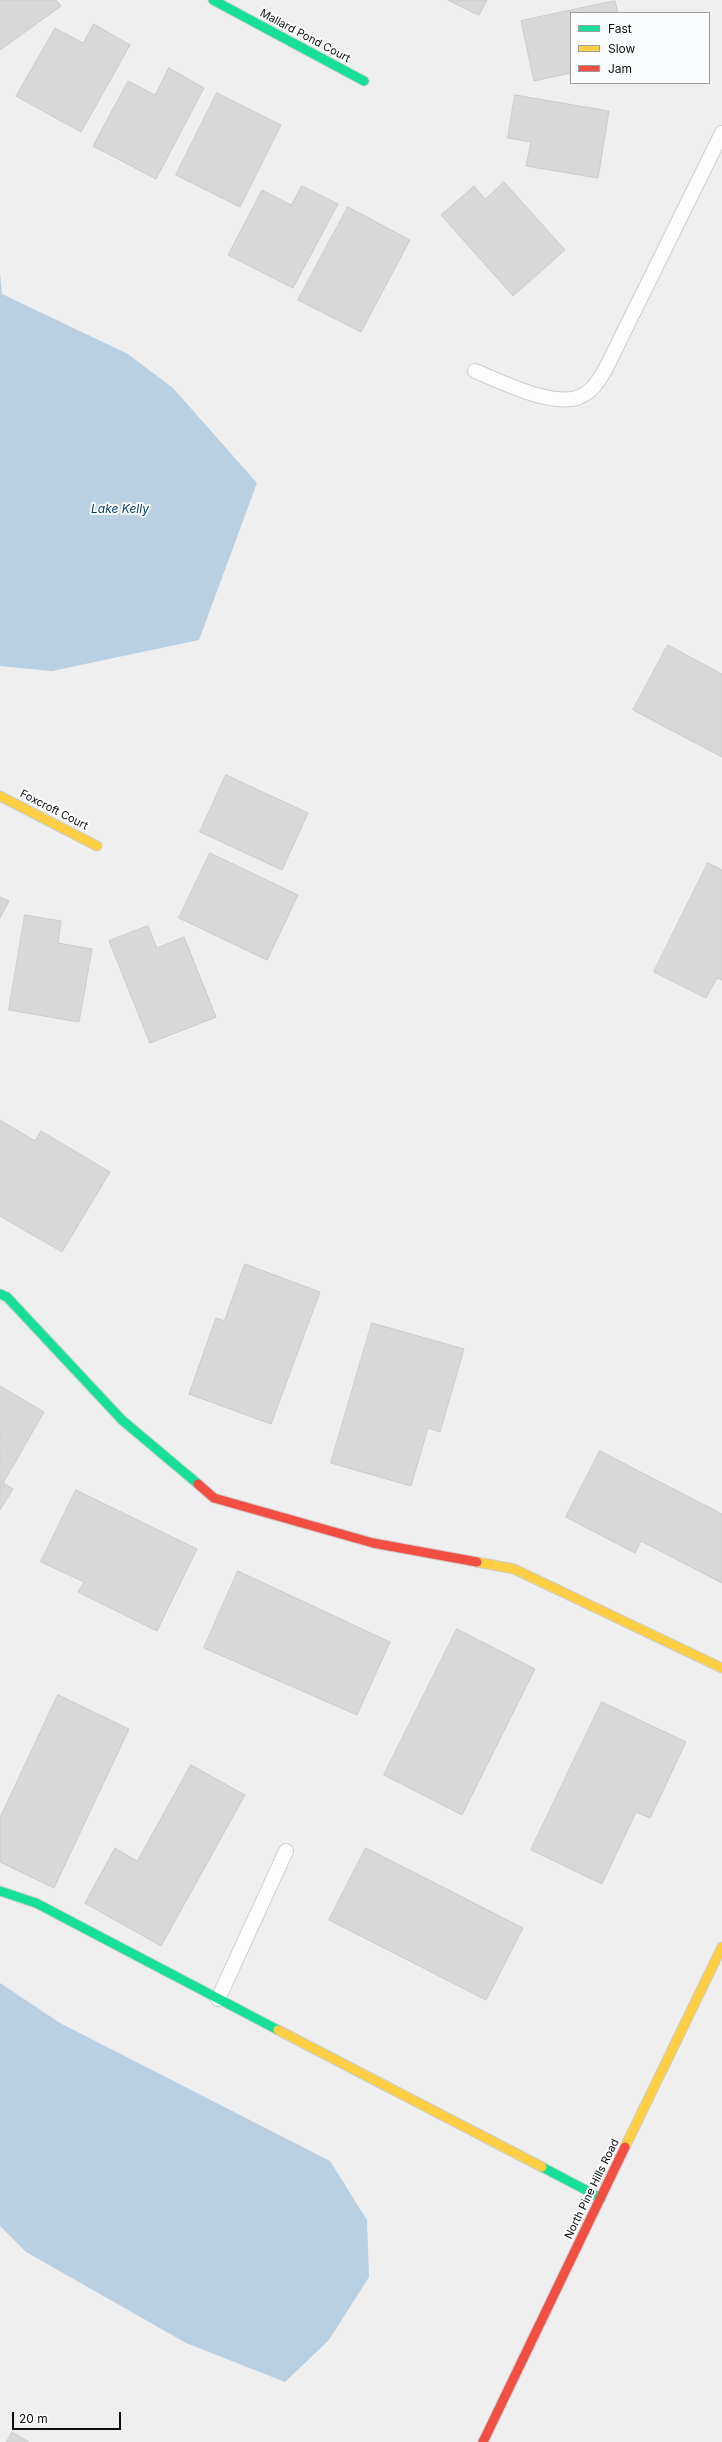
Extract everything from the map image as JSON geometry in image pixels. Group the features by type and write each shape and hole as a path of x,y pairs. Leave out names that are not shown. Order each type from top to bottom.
{"street":[{"name":"Mallard Pond Court","path":"213,0 364,81"},
{"name":"Foxcroft Court","path":"0,796 97,846"},
{"path":"0,1294 7,1296 122,1420 214,1498 373,1543 514,1569 722,1668"},
{"path":"0,1891 36,1904 601,2198"},
{"name":"North Pine Hills Road","path":"483,2442 722,1947"}],"lane":[{"path":"475,371 538,396 552,398 576,398 592,388 606,368 722,133"},
{"path":"218,1999 286,1850"}],"water":[{"name":"Lake Kelly","path":"0,273 2,294 128,354 173,388 257,483 199,640 52,671 0,666"},
{"path":"0,1983 60,2023 330,2161 367,2220 369,2277 329,2340 285,2382 186,2343 26,2252 0,2226"}],"building":[{"path":"0,0 56,0 61,6 0,50"},
{"path":"448,0 487,0 479,15"},
{"path":"615,1 618,12 570,12 570,73 534,81 521,21"},
{"path":"94,24 130,45 81,132 16,96 55,28 83,43"},
{"path":"169,68 204,88 156,179 93,146 128,81 155,95"},
{"path":"217,93 281,125 240,207 176,175"},
{"path":"515,95 609,111 598,178 526,166 531,142 508,138"},
{"path":"504,182 565,250 513,296 441,215 474,186 485,199"},
{"path":"302,186 338,204 293,288 228,255 262,190 291,205"},
{"path":"348,207 410,240 361,332 298,300"},
{"path":"668,645 722,674 722,757 633,710"},
{"path":"226,775 308,813 282,870 200,832"},
{"path":"210,853 298,895 267,960 179,918"},
{"path":"708,863 722,870 722,980 717,978 706,998 654,972"},
{"path":"0,897 9,901 0,918"},
{"path":"25,915 61,921 58,943 92,949 79,1022 9,1010"},
{"path":"148,926 157,948 184,937 216,1017 150,1043 109,941"},
{"path":"0,1120 35,1141 41,1131 110,1172 62,1252 0,1216"},
{"path":"245,1264 320,1292 271,1424 189,1394 216,1318 224,1321"},
{"path":"372,1323 464,1349 440,1432 428,1428 411,1486 331,1463"},
{"path":"0,1386 44,1412 3,1483 13,1489 0,1510"},
{"path":"600,1451 722,1514 722,1583 641,1541 635,1553 566,1517"},
{"path":"76,1490 197,1549 157,1631 78,1592 84,1582 41,1562"},
{"path":"238,1571 390,1642 357,1715 204,1648"},
{"path":"457,1629 535,1669 462,1815 384,1775"},
{"path":"58,1695 129,1729 54,1888 0,1862 0,1818"},
{"path":"602,1702 686,1742 650,1818 636,1812 602,1884 531,1850"},
{"path":"191,1765 245,1795 161,1946 85,1903 115,1848 137,1861"},
{"path":"366,1848 523,1928 486,2000 329,1920"},
{"path":"12,2432 29,2442 7,2442"}],"traffic: fast":[{"path":"213,0 364,81"},
{"path":"0,1294 7,1297 122,1420 198,1484"},
{"path":"0,1891 36,1903 278,2030"},
{"path":"542,2167 601,2198"}],"traffic: slow":[{"path":"0,796 97,846"},
{"path":"477,1562 514,1569 722,1668"},
{"path":"625,2147 722,1947"},
{"path":"278,2030 542,2167"}],"traffic: jam":[{"path":"198,1484 214,1498 373,1543 477,1562"},
{"path":"483,2442 625,2147"}]}
